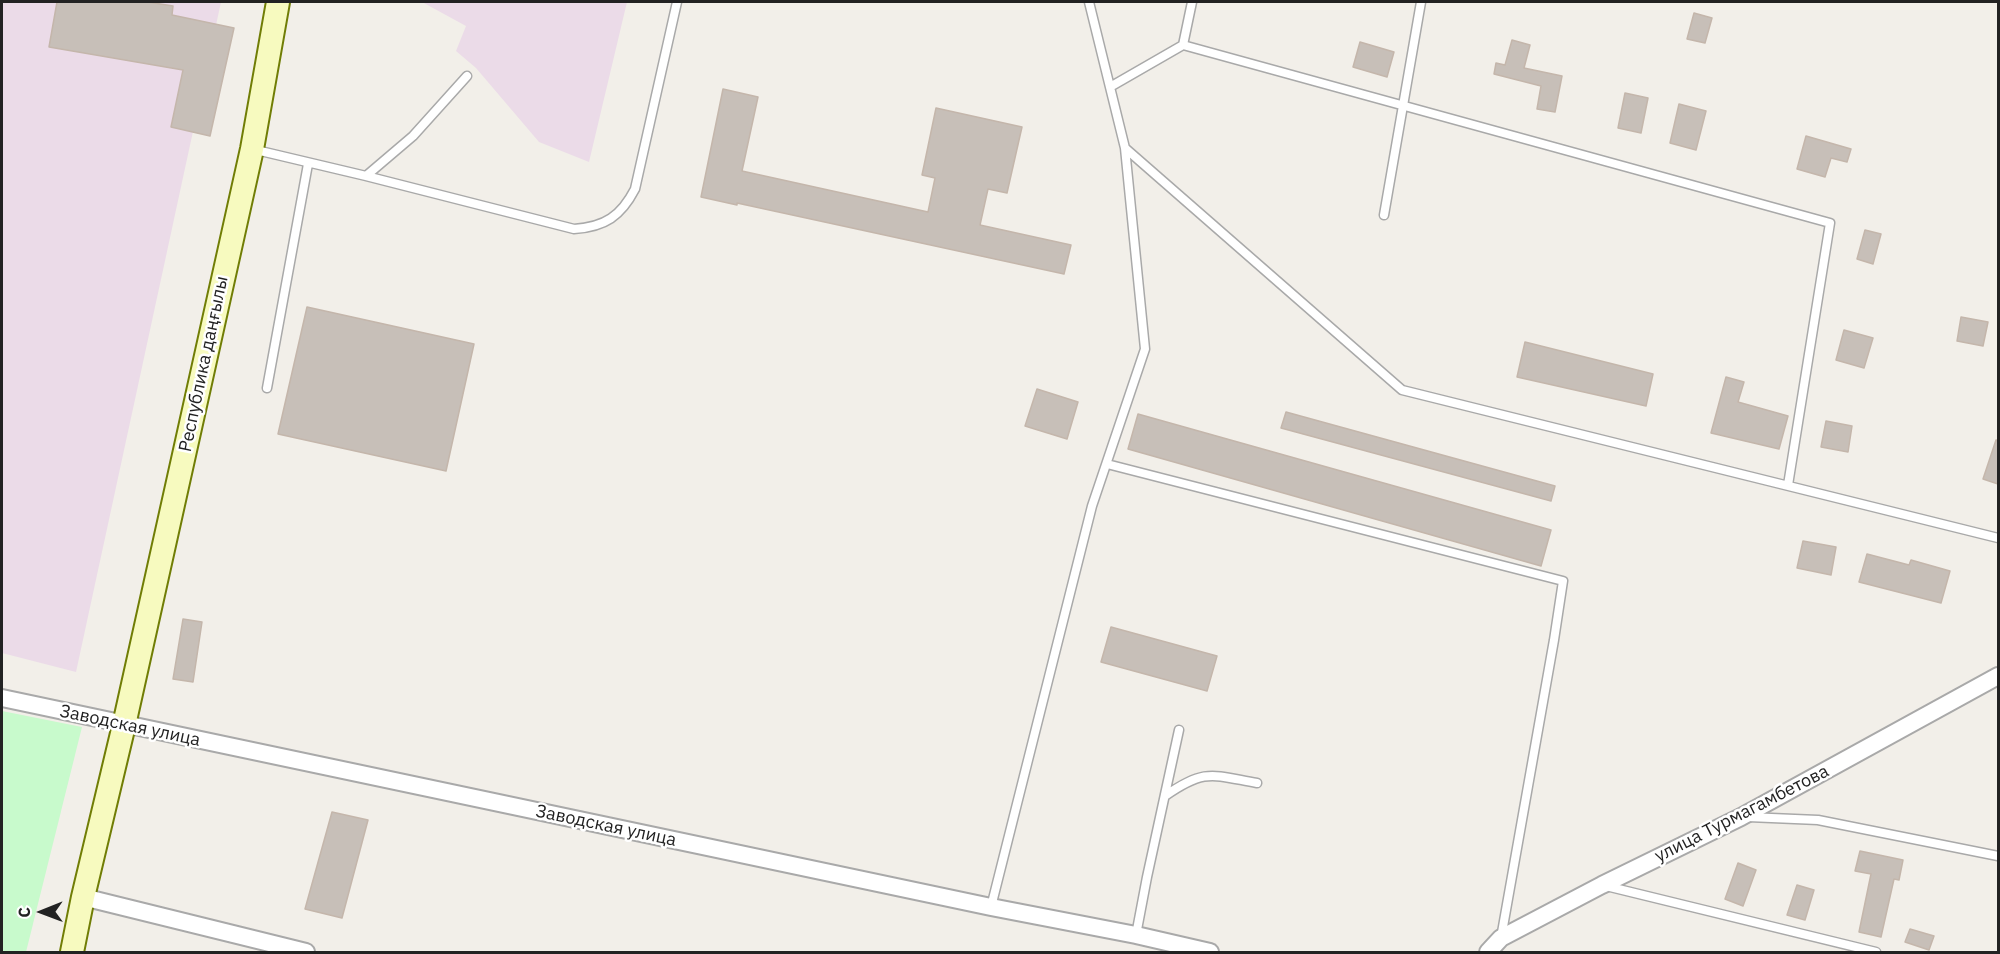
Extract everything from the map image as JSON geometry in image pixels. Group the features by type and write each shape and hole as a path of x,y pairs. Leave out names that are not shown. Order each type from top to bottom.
{"main road":[{"name":"Республика даңғылы","path":"72,952 252,149 278,2"}],"street":[{"name":"улица Турмагамбетова","path":"1488,952 1501,938 1602,885 1741,817 1998,676"},
{"name":"Заводская улица","path":"2,698 1210,952"},
{"path":"83,897 303,952"}],"lane":[{"path":"252,149 574,229 599,226 621,211 635,189 677,2"},
{"path":"991,907 1092,506 1145,349 1125,148 1089,2"},
{"path":"1183,45 1192,2"},
{"path":"1384,215 1421,2"},
{"path":"1110,87 1183,45 1830,223 1788,485"},
{"path":"366,176 413,136 468,76"},
{"path":"1125,148 1402,390 1998,538"},
{"path":"267,388 308,164"},
{"path":"1107,464 1563,581 1501,938"},
{"path":"1136,935 1179,730"},
{"path":"1165,796 1185,782 1211,775 1257,783"},
{"path":"1741,817 1818,820 1998,856"},
{"path":"1602,885 1876,952"}],"shaded area":[{"path":"2,2 221,2 76,672 2,653"},
{"path":"422,2 627,2 589,162 539,142 476,68 456,51 466,26"}],"green space":[{"path":"2,711 82,727 26,952 2,952"}],"building":[{"path":"57,2 148,2 173,6 172,15 234,28 210,136 171,127 183,70 49,47"},
{"path":"1694,13 1712,18 1705,43 1687,39"},
{"path":"1512,40 1530,45 1524,68 1562,76 1555,112 1537,109 1541,86 1494,74 1496,63 1505,65"},
{"path":"1360,42 1394,52 1387,77 1353,67"},
{"path":"723,89 758,97 742,171 928,212 935,178 922,175 936,108 1022,127 1007,193 988,189 980,225 1071,245 1064,274 701,197"},
{"path":"1625,93 1648,98 1641,133 1618,128"},
{"path":"1679,104 1706,111 1696,150 1670,143"},
{"path":"1806,136 1851,149 1847,162 1831,158 1825,177 1797,169"},
{"path":"1865,230 1881,234 1873,264 1857,259"},
{"path":"307,307 474,344 446,471 278,434"},
{"path":"1961,317 1988,322 1983,346 1957,341"},
{"path":"1844,330 1873,338 1864,368 1836,360"},
{"path":"1525,342 1653,374 1646,406 1517,377"},
{"path":"1726,377 1744,382 1738,402 1788,416 1779,449 1711,433"},
{"path":"1037,389 1078,402 1067,439 1025,426"},
{"path":"1286,412 1555,486 1551,501 1281,428"},
{"path":"1138,414 1551,530 1541,566 1128,449"},
{"path":"1826,421 1852,426 1848,452 1821,447"},
{"path":"1996,440 1998,441 1998,484 1983,479"},
{"path":"1803,541 1836,547 1831,575 1797,568"},
{"path":"1867,554 1909,565 1911,560 1950,571 1941,603 1859,582"},
{"path":"183,619 202,622 193,682 173,679"},
{"path":"1111,627 1217,656 1207,691 1101,662"},
{"path":"332,812 368,820 342,918 305,909"},
{"path":"1860,851 1903,860 1899,880 1894,879 1881,937 1859,932 1871,874 1855,871"},
{"path":"1738,863 1756,870 1743,906 1725,899"},
{"path":"1797,885 1814,890 1805,920 1787,915"},
{"path":"1910,929 1934,936 1929,950 1905,942"}]}
